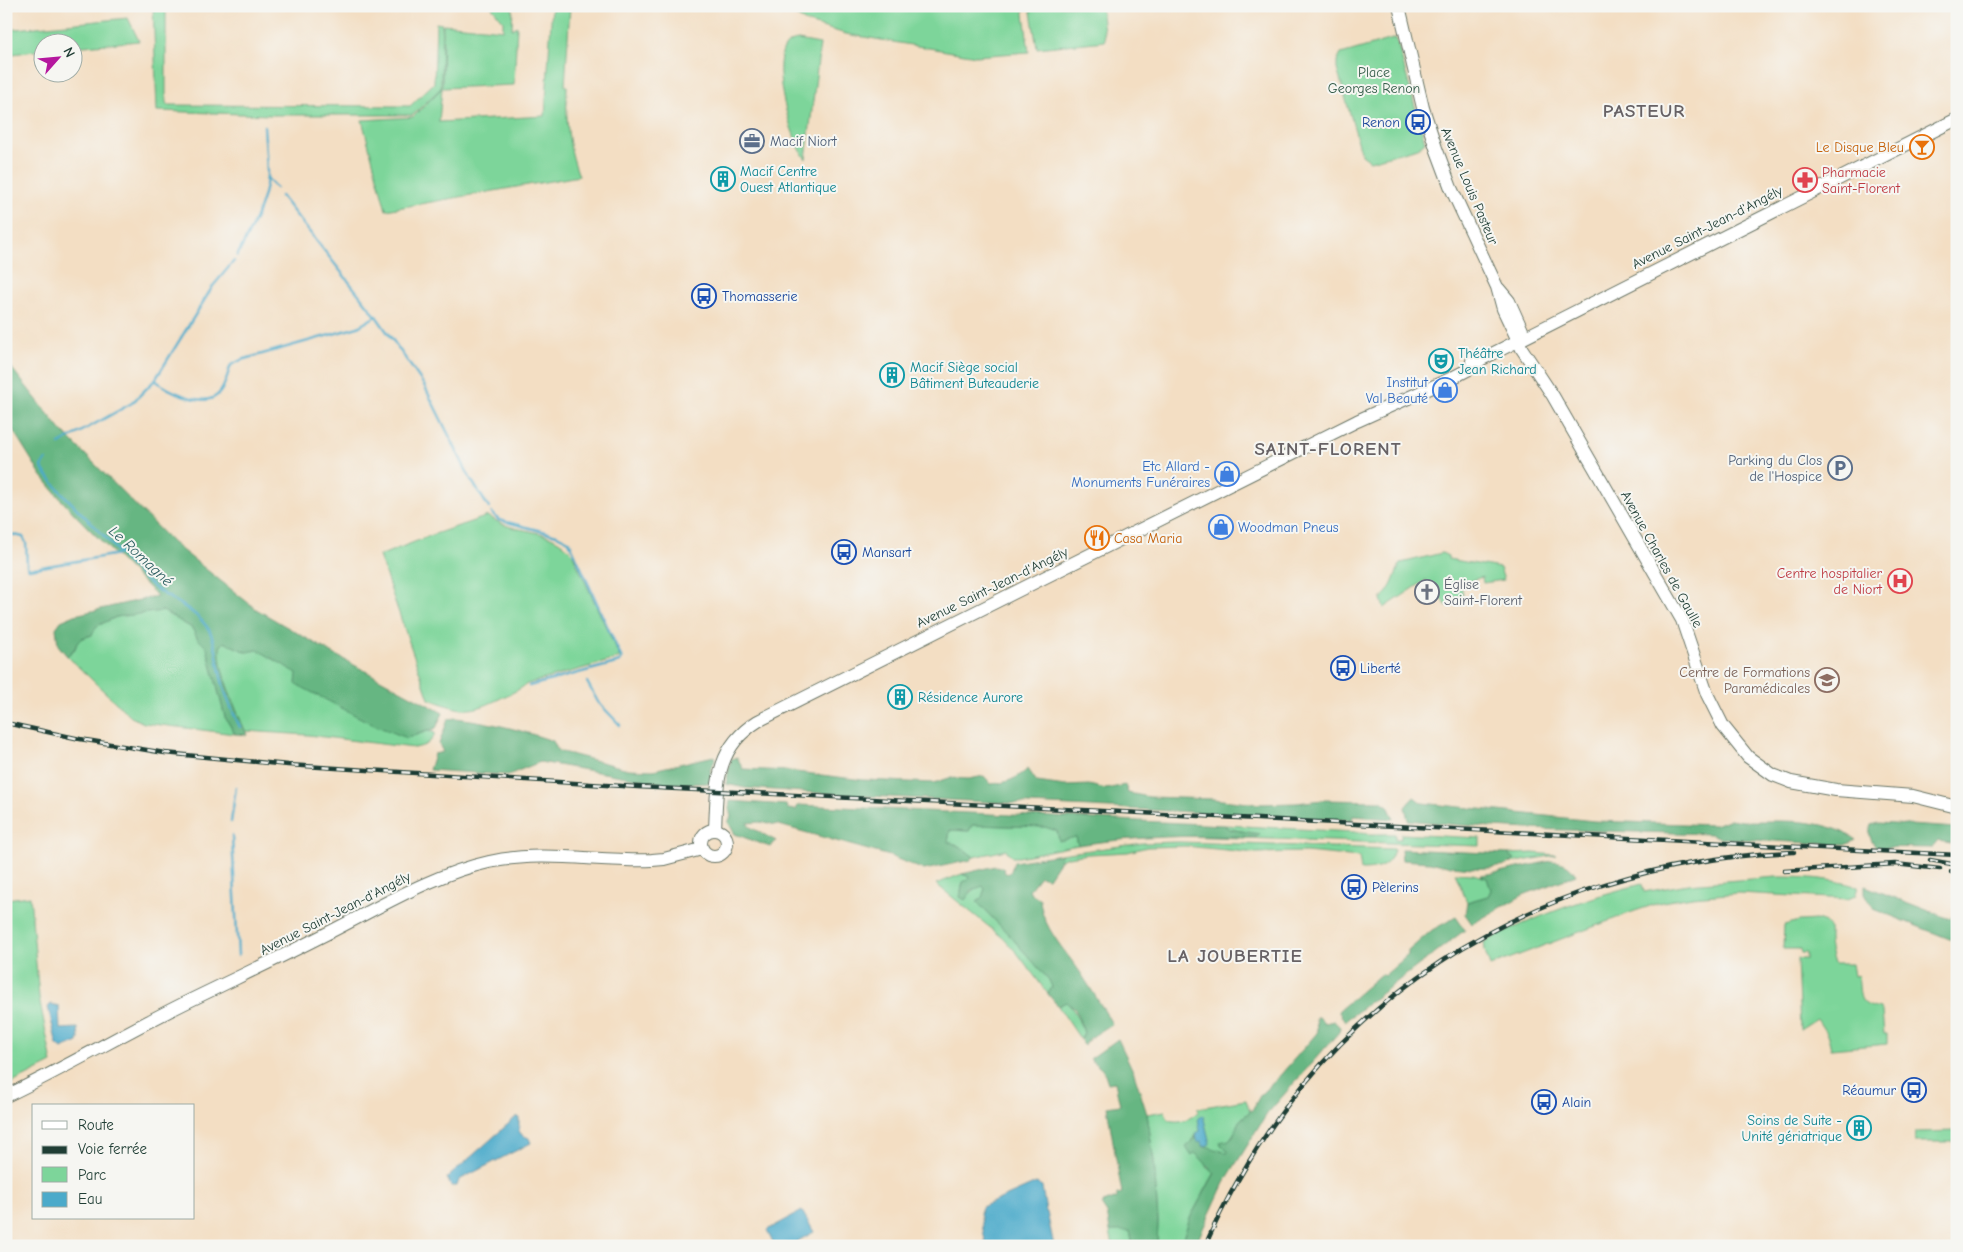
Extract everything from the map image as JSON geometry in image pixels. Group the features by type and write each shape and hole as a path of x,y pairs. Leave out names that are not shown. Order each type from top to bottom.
{"main road":[{"name":"Avenue Louis Pasteur","path":"1399,6 1423,108 1436,148 1497,287 1509,301 1521,339"},
{"name":"Avenue Saint-Jean-d'Angély","path":"715,830 716,808 723,762 733,742 740,734 759,720 1357,421 1368,411 1385,402 1469,362 1480,360 1954,118"},
{"name":"Avenue Charles de Gaulle","path":"1521,339 1548,380 1553,396 1682,620 1714,711 1723,726 1748,757 1773,775 1791,782 1836,790 1913,796 1957,808"},
{"path":"715,830 724,834 727,839 724,853 719,856 710,856 702,849 701,844 705,834 715,830"},
{"name":"Avenue Saint-Jean-d'Angély","path":"6,1096 61,1070 190,1000 414,890 468,868 490,862 534,857 652,860 702,849"}],"green space":[{"path":"153,6 168,6 166,8 166,103 168,105 410,106 434,83 436,23 442,24 441,88 413,115 270,115 157,111"},
{"path":"491,6 513,6 512,29 517,26 514,85 442,88 443,24 503,30 503,21"},
{"path":"552,6 570,6 565,86 567,86 567,121 570,142 579,176 386,210 362,120 413,117 442,88 439,122 545,116"},
{"path":"786,6 1023,6 1029,52 976,56 846,34 808,23 794,15"},
{"path":"1030,6 1101,6 1105,41 1037,48"},
{"path":"128,18 139,41 82,46 82,32 32,32 32,51 6,55 6,30"},
{"name":"Place Georges Renon","path":"1396,38 1425,142 1418,148 1370,161 1362,155 1337,69 1337,62 1341,54"},
{"path":"798,40 820,44 806,159 794,136 781,86 781,57 789,43"},
{"path":"6,361 61,430 173,543 256,609 330,652 443,713 436,728 407,738 374,725 296,684 297,673 258,650 246,652 224,642 220,647 222,669 229,692 247,735 235,734 225,717 207,648 198,639 192,628 163,611 116,617 97,626 92,635 82,638 67,656 58,645 56,628 61,621 75,615 157,596 63,502 41,475 6,419"},
{"path":"488,516 502,524 548,536 564,545 572,553 620,658 527,684 480,707 472,709 457,708 429,699 379,556"},
{"path":"1442,553 1448,556 1448,559 1500,568 1504,580 1483,583 1482,577 1461,584 1463,595 1451,600 1452,604 1447,606 1441,598 1439,599 1426,580 1384,608 1381,599 1391,586 1401,563"},
{"path":"163,611 192,628 198,639 207,648 225,717 235,734 144,723 131,717 67,656 75,649 77,643 82,638 92,635 97,626 116,617"},
{"path":"224,642 246,652 258,650 274,658 407,738 428,731 435,733 432,740 427,744 414,748 308,735 245,731 228,689 221,665 219,655 220,648"},
{"path":"456,718 493,724 529,733 553,741 558,751 628,769 653,770 714,756 715,760 710,770 713,783 667,784 540,762 508,775 429,770 434,754 443,752 439,744 448,719"},
{"path":"737,757 743,769 788,771 863,780 934,783 949,778 969,779 984,776 991,784 1011,780 1028,769 1037,782 1065,786 1089,785 1106,789 1125,785 1128,793 1149,797 1213,799 1257,804 1323,800 1381,801 1388,806 1394,819 1353,816 1352,820 848,795 745,788 726,784 731,759"},
{"path":"1414,797 1422,803 1594,821 1715,825 1730,819 1801,822 1830,827 1856,840 1845,845 1721,838 1711,834 1529,829 1408,820 1405,807"},
{"path":"730,801 786,805 788,809 796,810 798,805 1224,825 1229,829 1260,834 1257,837 1190,836 1145,838 1078,845 1076,837 1059,841 1057,831 1045,827 972,825 969,831 950,830 948,842 958,846 974,857 971,860 924,870 890,856 779,825 759,822 747,823 750,827 776,841 770,847 735,834 728,822 731,817"},
{"path":"1878,823 1957,828 1957,844 1938,841 1932,848 1876,847 1871,839 1870,831 1871,825"},
{"path":"972,825 1045,827 1076,837 1078,845 1019,857 1012,857 1006,850 974,857 956,844 948,843 950,830 969,831"},
{"path":"1224,825 1395,834 1395,839 1401,839 1401,834 1480,838 1480,846 1182,836 1259,834 1229,829"},
{"path":"1179,842 1394,849 1386,864 1367,870 1361,870 1359,857 1306,852 1256,853 1186,846 1147,847 1128,852 1089,854 1060,860 1061,854 1143,843"},
{"path":"1401,849 1508,854 1515,859 1502,866 1494,867 1451,867 1430,862 1402,860"},
{"path":"1533,853 1556,855 1511,863 1515,859 1508,854"},
{"path":"1061,854 1060,860 1048,878 1040,876 1029,890 1040,899 1049,928 1080,972 1112,1024 1090,1038 1084,1046 1081,1040 1084,1032 1075,1009 1066,1002 1058,1006 1048,994 1052,987 1049,980 977,902 982,897 985,889 983,886 972,890 965,900 960,897 963,882 968,880 969,877 962,874 996,866 1003,868 1004,872 1008,874 1014,862"},
{"path":"1551,861 1566,864 1576,875 1523,895 1472,924 1465,914 1467,902 1488,896 1491,890 1487,878 1480,875"},
{"path":"1455,873 1473,874 1487,878 1491,890 1488,896 1467,902"},
{"path":"962,874 969,877 968,880 963,882 961,892 968,895 979,886 985,888 982,898 979,899 979,904 1049,980 1052,987 1048,994 1018,954 1003,938 936,884"},
{"path":"1776,877 1818,879 1858,887 1855,896 1848,899 1739,893 1662,902 1490,966 1485,951 1484,942 1503,933 1542,916 1622,889 1642,884 1644,892 1688,884"},
{"path":"1865,886 1947,918 1957,916 1957,942 1874,909 1865,893"},
{"path":"30,896 39,997 52,1063 6,1086 6,899"},
{"path":"1456,917 1465,930 1345,1021 1338,1011 1381,974 1384,976 1432,930"},
{"path":"1816,920 1829,926 1830,946 1834,964 1852,964 1854,976 1858,975 1863,1002 1880,1009 1882,1012 1884,1034 1887,1034 1887,1044 1831,1049 1828,1036 1817,1019 1800,1030 1797,959 1806,959 1806,953 1801,953 1800,949 1783,949 1784,925"},
{"path":"1066,1002 1075,1012 1084,1032 1081,1040 1058,1006"},
{"path":"1316,1017 1325,1023 1334,1021 1340,1027 1339,1032 1267,1114 1224,1183 1195,1246 1180,1246 1191,1216 1215,1173 1195,1153 1191,1155 1186,1147 1192,1142 1195,1135 1196,1139 1201,1141 1204,1147 1228,1152 1228,1150 1221,1146 1220,1142 1229,1140 1233,1136 1239,1121 1252,1110 1261,1094 1276,1080 1317,1033"},
{"path":"1118,1039 1134,1073 1147,1114 1154,1161 1158,1221 1157,1246 1133,1246 1130,1231 1110,1231 1107,1213 1101,1204 1117,1198 1117,1194 1122,1193 1107,1107 1120,1105 1115,1082 1108,1083 1104,1071 1090,1059"},
{"path":"1246,1100 1250,1111 1239,1121 1237,1129 1229,1140 1228,1153 1204,1147 1201,1141 1198,1142 1194,1136 1192,1142 1187,1147 1204,1160 1207,1167 1215,1172 1191,1216 1180,1246 1157,1246 1158,1221 1154,1161 1147,1114 1165,1111 1168,1120 1180,1121 1195,1115 1198,1112 1198,1108"},
{"path":"1957,1131 1957,1142 1915,1142 1916,1132"},
{"path":"1110,1231 1130,1231 1133,1246 1113,1246"}],"water":[{"path":"51,1004 59,1006 60,1029 78,1028 78,1042 62,1049 57,1045 48,1007"},
{"path":"1203,1115 1210,1144 1204,1147 1201,1141 1198,1142 1195,1134 1200,1131 1198,1118"},
{"path":"516,1117 519,1117 519,1131 522,1135 529,1138 531,1143 459,1180 457,1186 451,1186 447,1178"},
{"path":"1036,1183 1042,1186 1054,1246 986,1246 980,1213 982,1207"},
{"path":"802,1211 814,1232 789,1246 775,1246 767,1230"}],"waterway":[{"name":"Le Romagné","path":"237,256 247,238 264,196 267,176 264,126"},
{"path":"267,178 276,188"},
{"path":"281,196 376,316 424,385 470,478 489,508"},
{"name":"Le Romagné","path":"59,444 132,403 155,380 213,286 234,261"},
{"path":"155,380 185,396 202,400 210,399 222,390 231,365 241,360 358,327 376,316"},
{"name":"Le Romagné","path":"46,460 42,466 50,479 130,565 155,588 184,606 204,623 212,635 225,690 240,727"},
{"path":"492,513 499,520 557,535 569,541 622,659 620,662 529,686"},
{"path":"6,533 23,537 26,543 27,566 29,569 119,554"},
{"path":"587,682 598,702 620,725"},
{"name":"Le Romagné","path":"231,822 236,787"},
{"name":"Le Romagné","path":"232,836 238,955"}],"railway":[{"path":"6,723 80,739 165,753 288,765 638,787 1957,855"},
{"path":"1205,1246 1250,1159 1305,1083 1369,1017 1441,962 1520,917 1606,884 1697,862 1794,852"},
{"path":"1930,860 1957,865"},
{"path":"1784,871 1895,864 1940,869"},
{"path":"1951,872 1957,873"}],"place":[{"name":"Renon","path":"1418,122"},
{"name":"Macif Niort","path":"752,141"},
{"name":"Le Disque Bleu","path":"1922,147"},
{"name":"Macif Centre Ouest Atlantique","path":"723,179"},
{"name":"Pharmacie Saint-Florent","path":"1805,180"},
{"name":"Thomasserie","path":"704,296"},
{"name":"Théâtre Jean Richard","path":"1441,361"},
{"name":"Macif Siège social Bâtiment Buteauderie","path":"892,375"},
{"name":"Institut Val Beauté","path":"1445,390"},
{"name":"Parking du Clos de l'Hospice","path":"1840,468"},
{"name":"Etc Allard - Monuments Funéraires","path":"1227,474"},
{"name":"Woodman Pneus","path":"1221,527"},
{"name":"Casa Maria","path":"1097,538"},
{"name":"Mansart","path":"844,552"},
{"name":"Centre hospitalier de Niort","path":"1900,581"},
{"name":"Église Saint-Florent","path":"1427,592"},
{"name":"Liberté","path":"1343,668"},
{"name":"Centre de Formations Paramédicales","path":"1827,680"},
{"name":"Résidence Aurore","path":"900,697"},
{"name":"Pèlerins","path":"1354,887"},
{"name":"Réaumur","path":"1914,1090"},
{"name":"Alain","path":"1544,1102"},
{"name":"Soins de Suite - Unité gériatrique","path":"1859,1128"}],"district":[{"name":"PASTEUR","path":"1644,110"},
{"name":"SAINT-FLORENT","path":"1328,448"},
{"name":"LA JOUBERTIE","path":"1235,955"}]}
